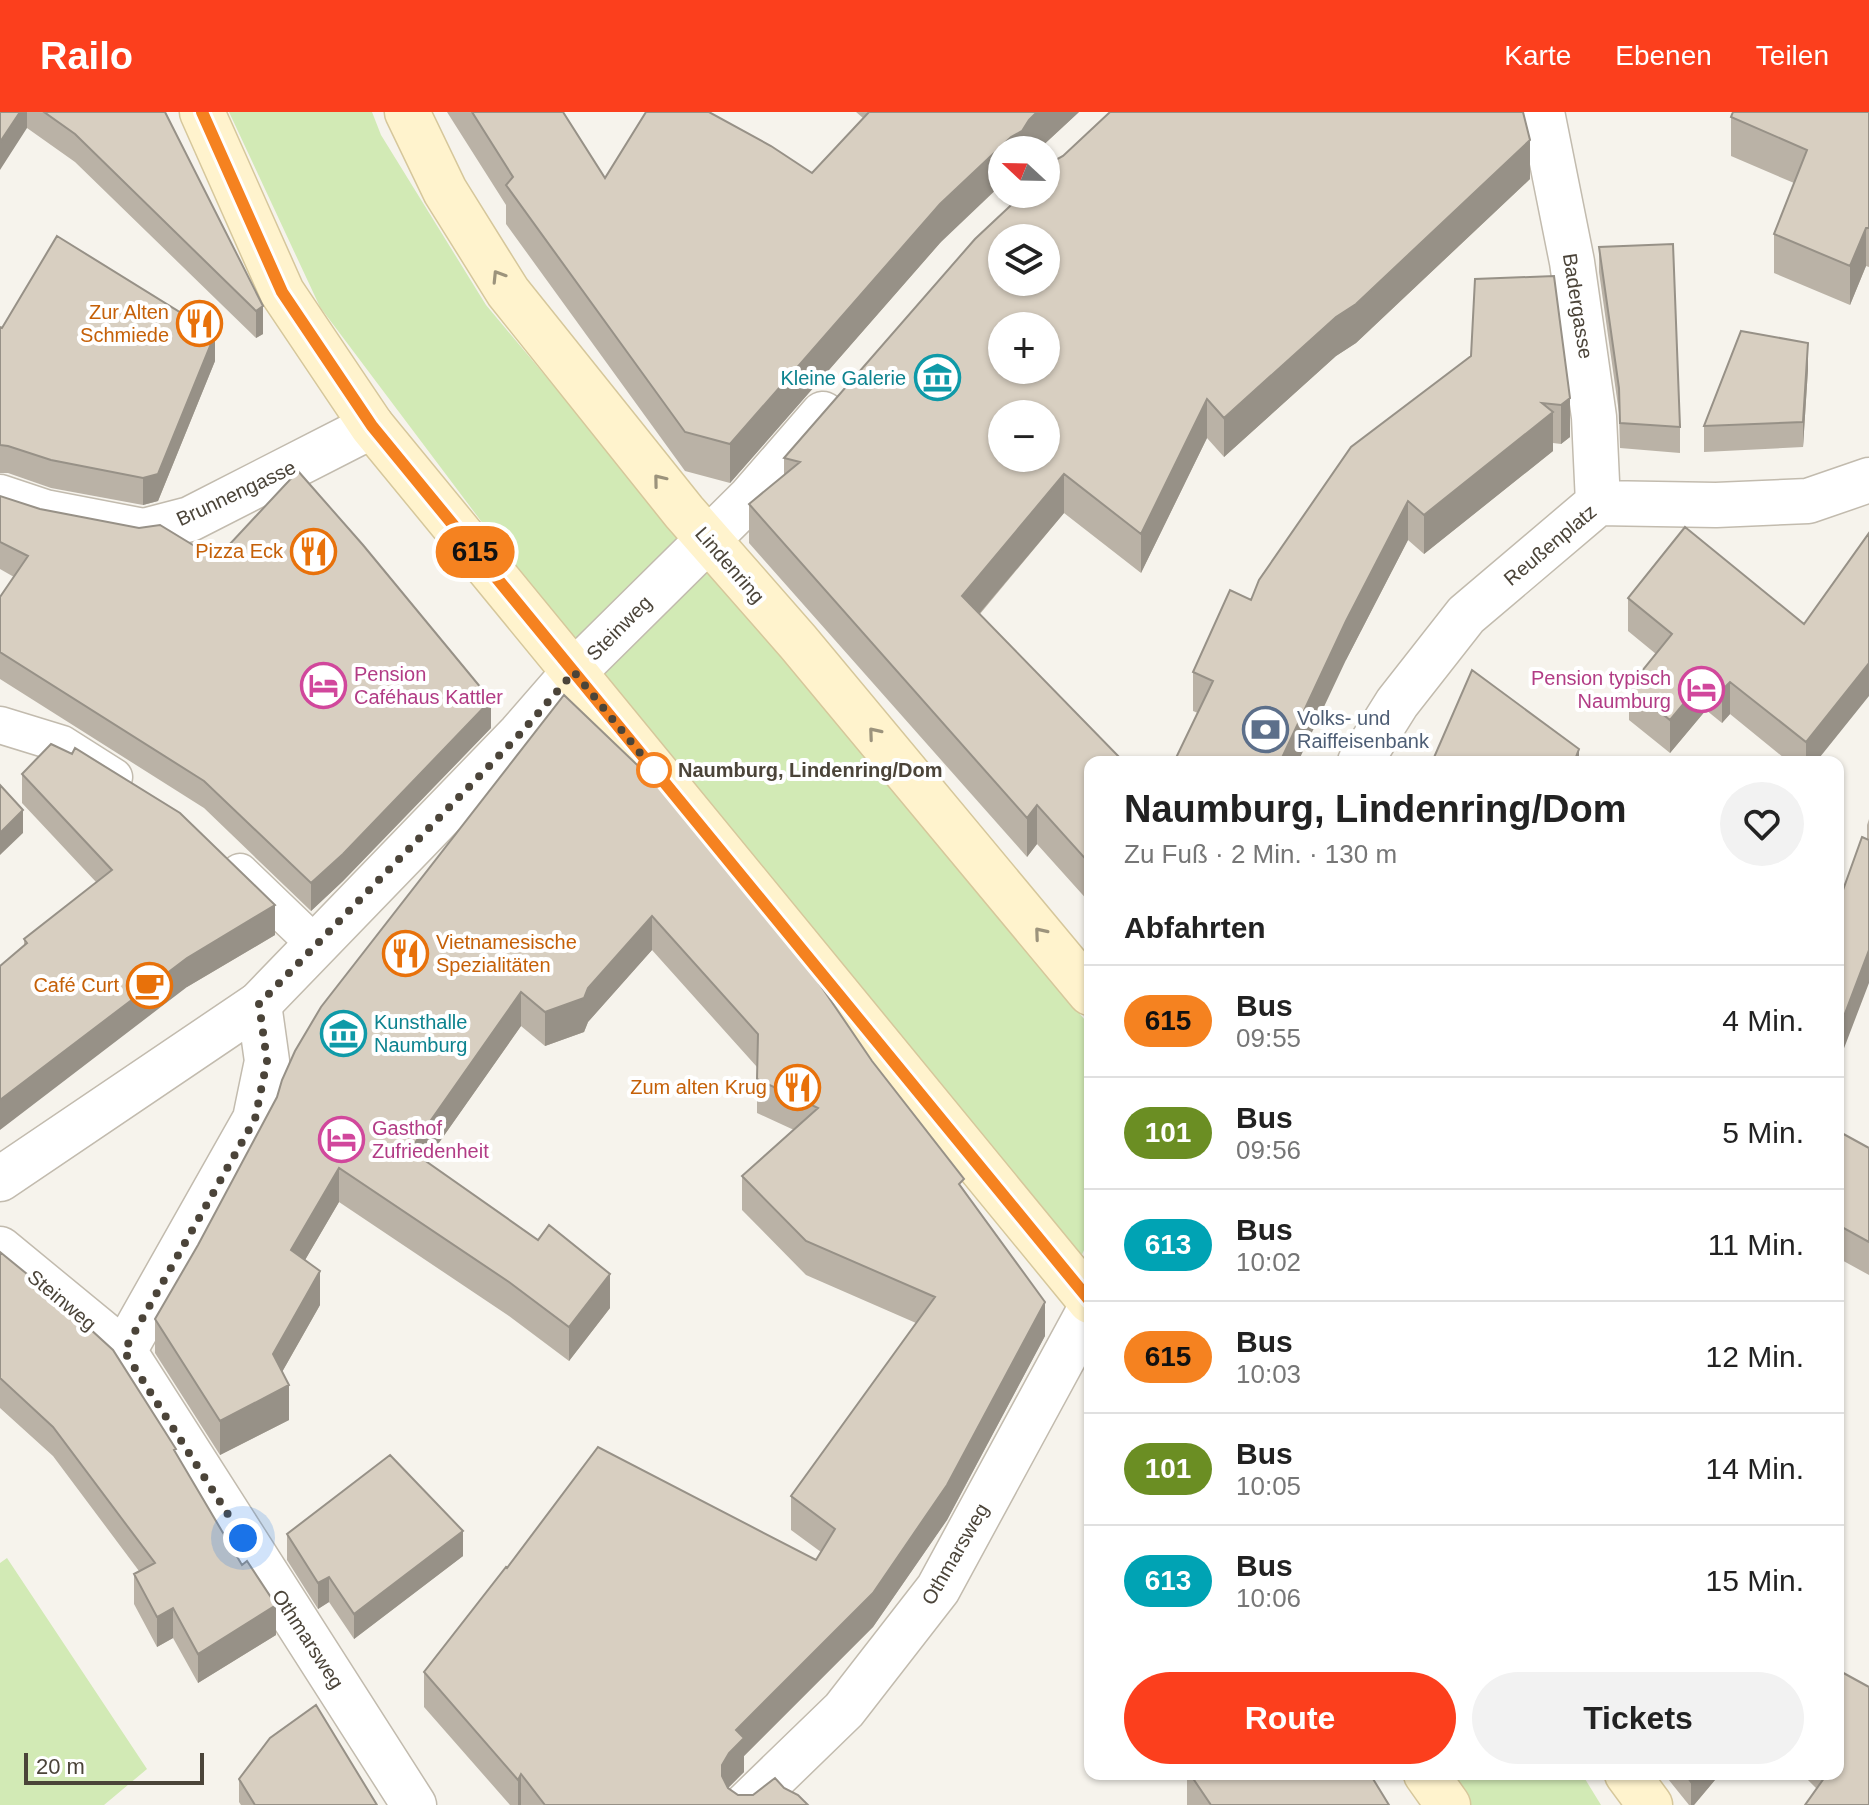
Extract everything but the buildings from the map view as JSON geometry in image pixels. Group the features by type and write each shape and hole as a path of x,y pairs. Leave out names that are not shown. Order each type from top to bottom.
{"main road":[{"path":"202,112 282,292 372,426 1084,1294"},
{"name":"Lindenring","path":"407,112 445,191 508,292 708,540 798,642 1084,986"},
{"path":"1430,1780 1448,1805"},
{"path":"1631,1780 1650,1805"}],"street":[{"name":"Badergasse","path":"1542,112 1594,417 1598,503"},
{"name":"Steinweg","path":"0,1179 259,1004 520,734 574,672 750,498 854,379"},
{"name":"Brunnengasse","path":"0,497 45,512 144,531 190,519 372,426"},
{"name":"Reußenplatz","path":"1364,756 1397,703 1466,615 1598,503 1716,505 1808,501 1869,480"},
{"path":"124,1351 255,1119 267,1061 259,1004"},
{"name":"Steinweg","path":"0,1249 124,1351"},
{"name":"Othmarsweg","path":"775,1796 938,1589 1084,1320"},
{"name":"Othmarsweg","path":"124,1351 414,1805"}],"lane":[{"path":"0,725 62,744 140,793"},
{"path":"215,848 316,945"}],"green space":[{"path":"229,112 372,112 381,135 486,305 1084,1019 1084,1250 1081,1257 631,710 499,545 320,307"},
{"path":"7,1558 147,1769 104,1805 0,1805 0,1563"},
{"path":"1451,1780 1586,1780 1601,1805 1469,1805"}],"bus line":[{"name":"615","path":"202,112 282,292 372,426 1084,1294"}],"place":[{"name":"Zur Alten Schmiede","path":"200,324"},
{"name":"Kleine Galerie","path":"937,378"},
{"name":"Pizza Eck","path":"314,551"},
{"name":"Pension Caféhaus Kattler","path":"323,685"},
{"name":"Pension typisch Naumburg","path":"1702,689"},
{"name":"Volks- und Raiffeisenbank","path":"1266,730"},
{"name":"Naumburg, Lindenring/Dom","path":"654,770"},
{"name":"Vietnamesische Spezialitäten","path":"405,954"},
{"name":"Café Curt","path":"150,985"},
{"name":"Kunsthalle Naumburg","path":"343,1033"},
{"name":"Zum alten Krug","path":"798,1087"},
{"name":"Gasthof Zufriedenheit","path":"341,1139"}],"route":[{"path":"243,1538 124,1351 255,1119 267,1061 259,1004 520,734 574,672 654,770"}]}
